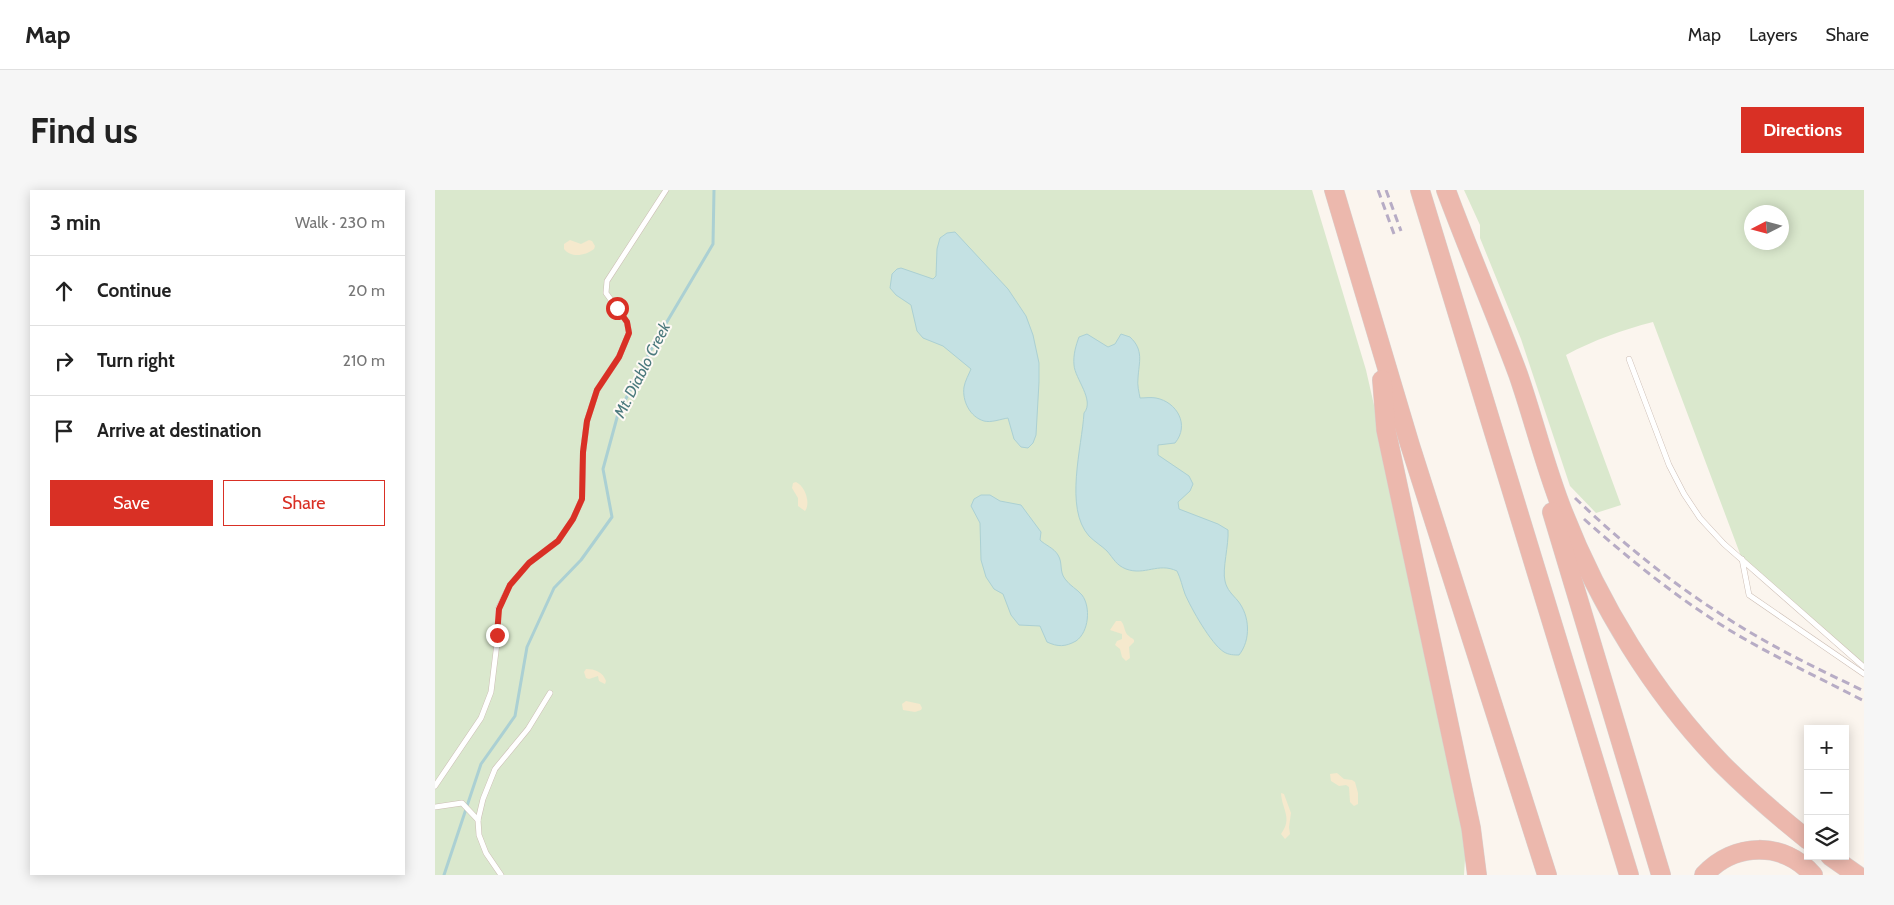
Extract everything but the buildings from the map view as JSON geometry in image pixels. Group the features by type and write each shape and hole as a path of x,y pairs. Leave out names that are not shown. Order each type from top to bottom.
{"highway":[{"path":"1334,190 1379,341 1544,869"},
{"path":"1420,190 1629,875"},
{"path":"1446,190 1524,393 1562,510 1595,584 1633,649 1663,694 1692,730 1721,763 1752,793 1804,837"},
{"path":"1500,327 1514,370 1540,473 1661,875"},
{"path":"1379,341 1386,430 1471,828 1477,875"},
{"path":"1704,875 1719,861 1734,854 1749,850 1765,849 1782,852 1799,862 1813,875"},
{"path":"1836,860 1857,875"}],"lane":[{"path":"435,786 481,718 491,692 499,609 510,585 529,563 558,541 573,519 582,499 583,452 587,421 597,390 619,357 629,333 627,322 606,293 607,281 666,190"},
{"path":"1629,359 1658,438 1684,494 1700,518 1725,544 1864,667"},
{"path":"1742,559 1749,595 1864,674"},
{"path":"501,875 486,853 479,835 478,820 483,799 495,769 528,729 551,693"},
{"path":"435,807 462,803 478,820"}],"green space":[{"path":"435,190 1312,190 1366,370 1381,436 1466,842 1464,875 435,875"},
{"path":"1464,190 1864,190 1864,667 1742,559 1653,322 1608,336 1566,355 1621,505 1596,513 1570,486 1521,339 1480,238 1480,225"}],"sand":[{"path":"570,240 581,244 589,240 595,246 594,249 587,253 574,255 564,249 564,244"},
{"path":"796,482 802,487 806,495 807,508 805,511 798,506 798,498 792,488 793,483"},
{"path":"1116,621 1121,621 1126,633 1134,640 1129,647 1130,658 1126,661 1122,657 1120,649 1115,645 1117,641 1122,639 1122,634 1110,630"},
{"path":"586,669 601,673 605,678 605,684 599,681 598,676 586,678 584,672"},
{"path":"906,701 920,704 921,710 915,712 903,710 902,704"},
{"path":"1337,773 1344,779 1355,782 1358,804 1354,806 1350,802 1349,787 1346,785 1339,786 1331,781 1330,774"},
{"path":"1281,793 1284,794 1291,813 1290,834 1285,839 1281,834 1287,818"}],"water":[{"path":"955,232 1008,289 1026,316 1033,335 1039,363 1039,382 1036,435 1033,443 1028,448 1021,447 1014,439 1008,418 984,421 971,412 964,398 964,387 971,369 943,346 923,338 917,331 911,305 896,295 890,288 892,274 901,268 933,279 936,276 937,249 940,238 947,233"},
{"path":"1087,334 1108,347 1115,344 1121,334 1130,337 1139,351 1138,383 1140,398 1163,400 1170,404 1179,415 1181,429 1179,436 1175,443 1158,445 1158,455 1189,476 1193,484 1190,491 1178,502 1179,509 1218,524 1228,530 1224,570 1225,581 1228,589 1242,607 1247,621 1246,642 1239,655 1224,652 1213,642 1188,600 1177,571 1164,568 1139,571 1126,569 1115,562 1107,551 1089,536 1082,524 1077,510 1076,477 1087,402 1075,371 1074,361 1079,337"},
{"path":"981,495 990,495 1000,501 1021,505 1041,532 1040,540 1058,555 1063,576 1082,595 1087,606 1086,626 1084,632 1076,641 1061,646 1055,645 1047,642 1040,626 1019,625 1011,615 1003,594 994,589 986,577 981,560 980,523 971,506 974,499"}],"waterway":[{"name":"Mt. Diablo Creek","path":"444,875 481,764 515,716 527,647 554,588 581,560 612,517 603,469 618,414 655,342 713,244 714,190"}],"railway":[{"path":"1378,190 1394,234"},
{"path":"1386,190 1401,231"},
{"path":"1575,498 1649,563 1709,607 1779,649 1864,691"},
{"path":"1584,519 1653,576 1707,616 1794,666 1864,701"}],"route":[{"path":"497,635 499,609 510,585 529,563 558,541 573,519 582,499 583,452 587,421 597,390 619,357 629,333 627,322 617,308"}]}
